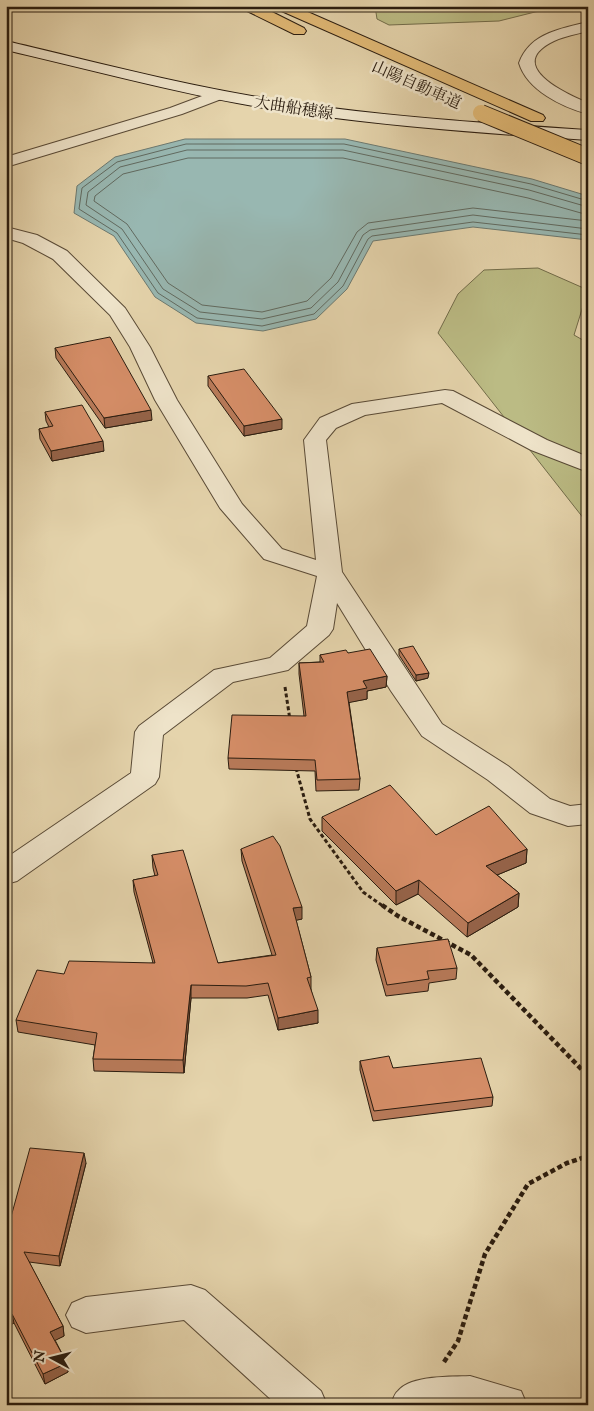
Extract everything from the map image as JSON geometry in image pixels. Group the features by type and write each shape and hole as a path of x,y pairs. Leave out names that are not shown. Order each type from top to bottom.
{"highway":[{"path":"248,6 314,37"},
{"name":"山陽自動車道","path":"282,6 537,118 588,137"},
{"name":"山陽自動車道","path":"476,111 588,157"}],"street":[{"path":"588,26 550,37 534,46 527,57 528,70 538,82 562,97 588,109"},
{"name":"大曲船穂線","path":"6,45 218,95 338,114 588,137"},
{"path":"6,162 176,111 218,95"},
{"path":"6,232 30,239 60,255 118,312 140,347 166,400 232,508 273,554 330,572 405,691 432,730 498,773 540,806 568,816 588,814"},
{"path":"6,874 145,777 149,732 224,676 279,664 320,628 330,572 315,440 328,423 360,408 445,396 539,445 588,465"},
{"path":"86,1315 191,1302 307,1405"},
{"path":"415,1402 470,1395 507,1405"}],"path":[{"path":"279,664 288,697 290,726"},
{"path":"295,763 310,819 363,892 398,916 471,955 588,1076"},
{"path":"415,1402 458,1341 485,1254 528,1184 567,1163 588,1156"}],"green space":[{"path":"375,6 559,6 499,21 389,25 377,19"},
{"path":"538,268 588,290 574,335 588,343 588,524 438,333 458,294 484,270"}],"water":[{"path":"185,139 345,139 532,179 588,196 588,240 473,227 373,241 347,289 316,319 263,331 196,323 155,297 114,236 74,213 77,186 115,157"}],"building":[{"path":"110,337 151,410 104,418 55,348"},
{"path":"244,369 282,419 244,426 208,376"},
{"path":"82,405 103,441 51,451 39,429 53,426 45,412"},
{"path":"413,646 429,673 416,675 399,649"},
{"path":"370,649 387,676 363,681 367,688 347,692 360,779 317,780 315,760 228,758 232,715 306,716 299,663 324,662 320,655 346,650 348,653"},
{"path":"390,785 436,835 489,806 527,849 486,866 519,893 468,923 419,880 396,891 322,817"},
{"path":"273,836 280,846 302,907 293,908 311,977 307,978 318,1010 278,1018 268,983 246,986 191,985 183,1060 93,1059 97,1033 16,1020 37,970 64,974 69,961 155,963 133,880 158,875 152,855 183,850 218,963 276,955 241,849"},
{"path":"448,939 457,968 427,971 429,979 387,985 377,948"},
{"path":"389,1056 393,1068 481,1058 493,1097 374,1111 360,1061"},
{"path":"30,1148 84,1153 59,1256 24,1252 63,1326 50,1332 67,1363 43,1374 12,1314 8,1315 6,1310 6,1235"}]}
